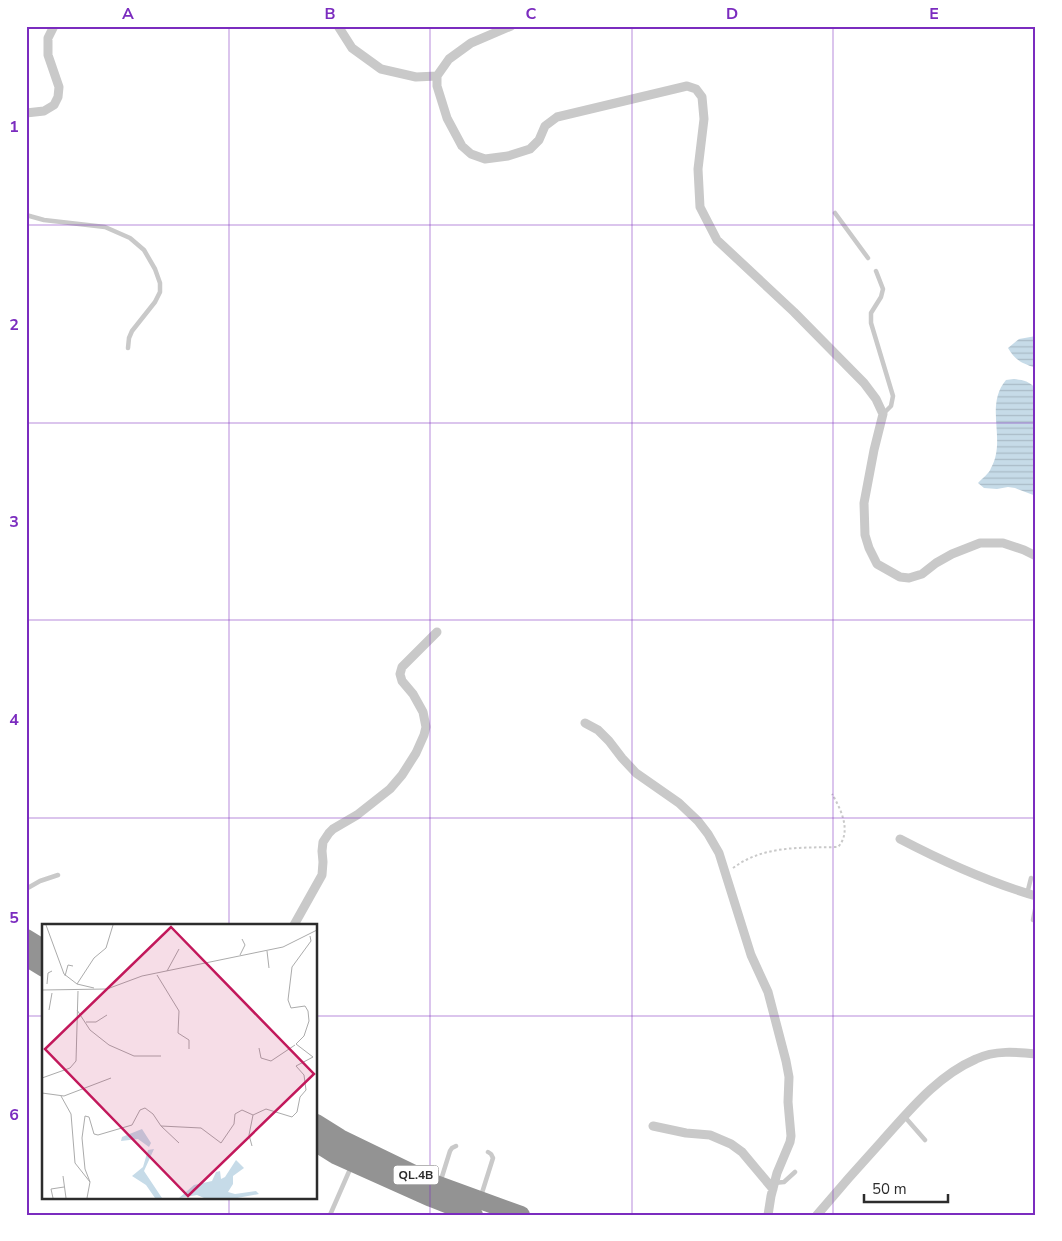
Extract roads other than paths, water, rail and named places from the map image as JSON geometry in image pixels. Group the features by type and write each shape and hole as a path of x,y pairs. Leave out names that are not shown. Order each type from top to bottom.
{"highway":[{"path":"26,938 42,948"},
{"path":"26,957 42,967"},
{"name":"QL.4B","path":"318,1125 340,1138 356,1156 431,1198 521,1215"},
{"name":"QL.4B","path":"318,1144 335,1155 356,1156 440,1185 477,1207"}],"street":[{"path":"26,113 44,111 54,105 58,97 59,87 48,55 48,38 54,26"},
{"path":"338,26 352,48 381,69 416,77 437,76"},
{"path":"511,26 472,43 449,60 437,76 437,86 447,118 462,146 471,154 485,159 508,156 530,149 539,140 545,126 557,117 687,86 696,89 702,97 704,119 698,169 700,207 717,240 794,312 864,383 876,399 883,414 864,503 865,535 877,564 900,577 909,578 922,574 952,554 980,543 1003,543 1036,556"},
{"path":"295,924 322,875 323,842 329,832 357,815 390,789 402,775 416,753 426,727 423,712 413,694 402,681 400,674 402,666 437,632"},
{"path":"585,723 598,730 636,773 679,803 698,821 718,852 751,955 768,992 789,1077 788,1102 791,1136 777,1173 768,1215"},
{"path":"900,839 963,870 996,884 1032,895"},
{"path":"817,1215 920,1098 945,1076 976,1059 992,1054 1013,1051 1036,1054"},
{"path":"653,1126 686,1133 710,1135 731,1144 742,1152 774,1186"}],"lane":[{"path":"835,213 868,258"},
{"path":"26,215 44,220 105,227 130,238 144,250 155,269 160,283 160,292 155,302 128,338 128,348"},
{"path":"876,271 883,289 881,297 871,314 871,323 893,396 891,406 883,414"},
{"path":"26,888 58,875"},
{"path":"1031,878 1032,895"},
{"path":"1033,920 1036,905"},
{"path":"904,1116 925,1140"},
{"path":"440,1185 450,1151 456,1146"},
{"path":"477,1207 493,1158 488,1152"},
{"path":"330,1215 356,1156"},
{"path":"774,1186 784,1182 795,1172"}],"water":[{"path":"1036,336 1036,368 1019,361 1008,348 1019,339"},
{"path":"1006,380 1026,381 1035,388 1033,429 1036,450 1036,496 1015,488 984,488 978,483 989,472 995,457 997,446 996,412 1000,390"}]}
